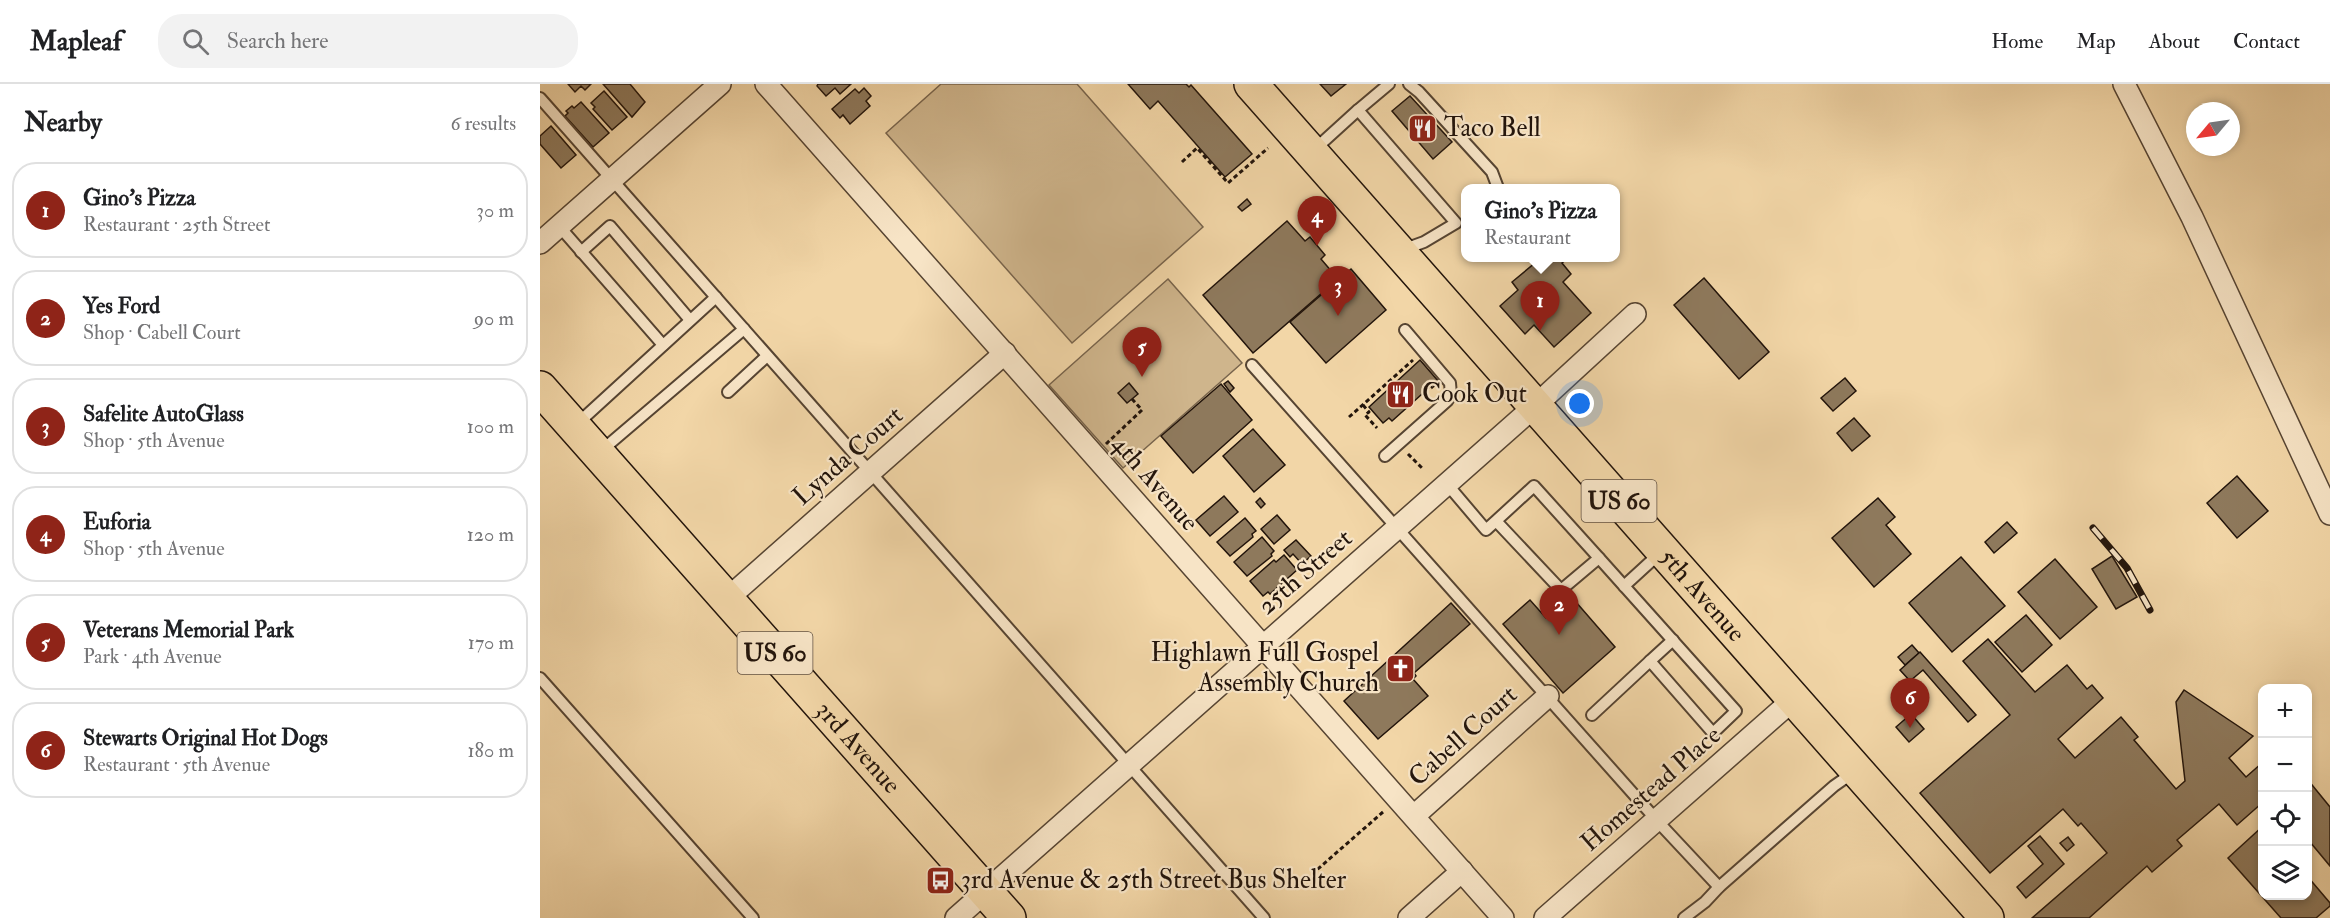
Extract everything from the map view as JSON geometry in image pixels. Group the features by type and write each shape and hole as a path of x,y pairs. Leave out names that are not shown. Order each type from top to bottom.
{"main road":[{"name":"5th Avenue","path":"1251,84 1988,918"},
{"name":"3rd Avenue","path":"540,388 1009,918"}],"street":[{"path":"540,243 720,84"},
{"name":"4th Avenue","path":"766,84 1503,918"},
{"path":"2124,84 2192,217 2330,514"},
{"name":"25th Street","path":"956,918 1535,406 1635,314"},
{"name":"Lynda Court","path":"727,599 1005,353"},
{"name":"Cabell Court","path":"1414,816 1548,696"},
{"name":"Homestead Place","path":"1545,918 1794,699"},
{"path":"1409,918 1462,872"}],"lane":[{"path":"1311,153 1389,84"},
{"path":"1409,84 1492,172 1496,184"},
{"path":"540,98 1264,918"},
{"path":"1358,110 1461,222 1424,242 1399,252"},
{"path":"559,226 663,345"},
{"path":"581,252 610,226 690,320"},
{"path":"574,427 716,297"},
{"path":"598,453 744,329"},
{"path":"1385,456 1451,395 1450,383 1405,330"},
{"path":"728,392 767,356"},
{"path":"1252,365 1719,887"},
{"path":"1447,484 1486,530 1534,486 1736,711 1713,733 1650,661"},
{"path":"1496,521 1561,590 1599,558"},
{"path":"1624,586 1662,550"},
{"path":"1592,715 1673,640"},
{"path":"540,678 753,918"},
{"path":"1684,918 1705,902 1834,786 1857,770"}],"path":[{"path":"1182,162 1197,148 1228,183 1268,148"},
{"path":"1349,417 1416,357"},
{"path":"1104,446 1142,410 1132,399"},
{"path":"1362,405 1369,412 1365,415 1377,428"},
{"path":"1406,452 1424,469"},
{"path":"1295,889 1389,807"}],"shaded area":[{"path":"941,84 1077,84 1203,227 1072,343 886,133"},
{"path":"1168,279 1242,363 1123,468 1049,385"}],"building":[{"path":"568,84 591,84 585,90 581,86 575,92"},
{"path":"603,84 630,84 645,102 632,117"},
{"path":"818,84 851,84 840,94 835,88 826,96 817,86"},
{"path":"1128,84 1186,84 1189,87 1191,85 1252,154 1225,177 1158,101 1150,109"},
{"path":"1320,84 1346,84 1331,96"},
{"path":"864,88 871,96 866,101 870,106 850,124 843,115 840,118 832,109 855,89 859,93"},
{"path":"604,91 627,117 612,130 593,109 595,107 591,103"},
{"name":"Taco Bell","path":"1410,96 1452,142 1433,159 1392,111"},
{"path":"581,102 609,133 593,147 565,116 568,113 566,111"},
{"path":"551,126 576,155 561,168 540,144 540,136"},
{"path":"1247,199 1251,204 1242,211 1238,207"},
{"path":"1287,221 1305,241 1310,237 1325,255 1321,259 1338,279 1253,353 1203,295"},
{"path":"1536,262 1563,262 1571,274 1563,282 1591,313 1554,347 1534,325 1525,334 1500,306 1518,290 1512,282"},
{"path":"1351,269 1386,310 1326,363 1290,322"},
{"path":"1704,278 1769,352 1739,379 1674,305"},
{"name":"Cook Out","path":"1420,360 1439,382 1432,388 1431,386 1392,421 1389,418 1383,423 1369,407"},
{"path":"1845,378 1856,391 1833,411 1821,398"},
{"path":"1228,381 1234,388 1230,392 1224,384"},
{"path":"1129,383 1138,394 1127,403 1118,393"},
{"path":"1221,384 1252,420 1193,473 1161,436"},
{"path":"1854,418 1870,436 1852,451 1837,433"},
{"path":"1253,429 1285,465 1254,492 1223,456"},
{"path":"2237,476 2268,511 2237,538 2207,503"},
{"path":"1224,496 1238,512 1210,536 1196,520"},
{"path":"1260,498 1265,504 1261,508 1256,502"},
{"path":"1878,498 1895,517 1886,525 1911,554 1874,587 1832,538"},
{"path":"1277,515 1290,530 1274,544 1261,529"},
{"path":"1245,518 1256,531 1252,534 1253,537 1230,556 1217,542"},
{"path":"2007,522 2017,533 1994,553 1985,542"},
{"path":"1262,537 1274,551 1272,556 1247,576 1234,562"},
{"path":"1296,540 1311,556 1302,564 1293,554 1290,557 1284,550"},
{"path":"1284,555 1297,570 1270,594 1268,592 1263,596 1250,581 1274,560 1276,562"},
{"path":"2112,556 2137,597 2116,609 2092,569"},
{"path":"1961,557 2005,606 1952,652 1909,603"},
{"path":"2055,559 2097,607 2060,639 2018,592"},
{"path":"1569,594 1615,647 1563,693 1503,624 1530,600 1546,618 1557,609 1555,606"},
{"name":"Highlawn Full Gospel Assembly Church","path":"1451,603 1470,624 1414,673 1416,676 1413,679 1428,696 1378,739 1344,701"},
{"path":"2026,615 2052,645 2022,672 1995,642"},
{"path":"1988,639 2035,692 2067,665 2087,689 2092,685 2103,698 2058,739 2075,758 2121,717 2138,737 2134,740 2176,789 2185,781 2176,702 2184,690 2253,736 2229,758 2246,777 2258,766 2258,807 2237,825 2219,804 2177,840 2182,846 2152,872 2147,866 2089,918 2032,918 2107,853 2081,823 2078,826 2063,809 1990,873 1920,793 2010,715 1963,661"},
{"path":"1912,645 1919,653 1905,665 1898,657"},
{"path":"1920,652 1976,715 1968,722 1923,670 1910,681 1900,670"},
{"path":"1911,714 1924,729 1909,742 1896,727"},
{"path":"2312,785 2330,807 2330,866 2312,844"},
{"path":"2258,831 2258,892 2228,858"},
{"path":"2040,836 2064,864 2026,898 2017,887 2043,864 2028,846"},
{"path":"2068,837 2074,845 2067,851 2060,843"},
{"path":"2312,882 2330,903 2330,906 2316,918 2281,918 2265,900 2312,900"}],"railway":[{"path":"2093,528 2127,568 2150,610"}],"place":[{"name":"Taco Bell","path":"1423,128"},
{"name":"Euforia","path":"1317,246"},
{"name":"Safelite AutoGlass","path":"1338,316"},
{"name":"Gino's Pizza","path":"1540,331"},
{"name":"Veterans Memorial Park","path":"1142,377"},
{"name":"Cook Out","path":"1401,394"},
{"name":"Yes Ford","path":"1559,635"},
{"name":"Highlawn Full Gospel Assembly Church","path":"1400,668"},
{"name":"Stewarts Original Hot Dogs","path":"1910,728"},
{"name":"3rd Avenue & 25th Street Bus Shelter","path":"940,880"}]}
